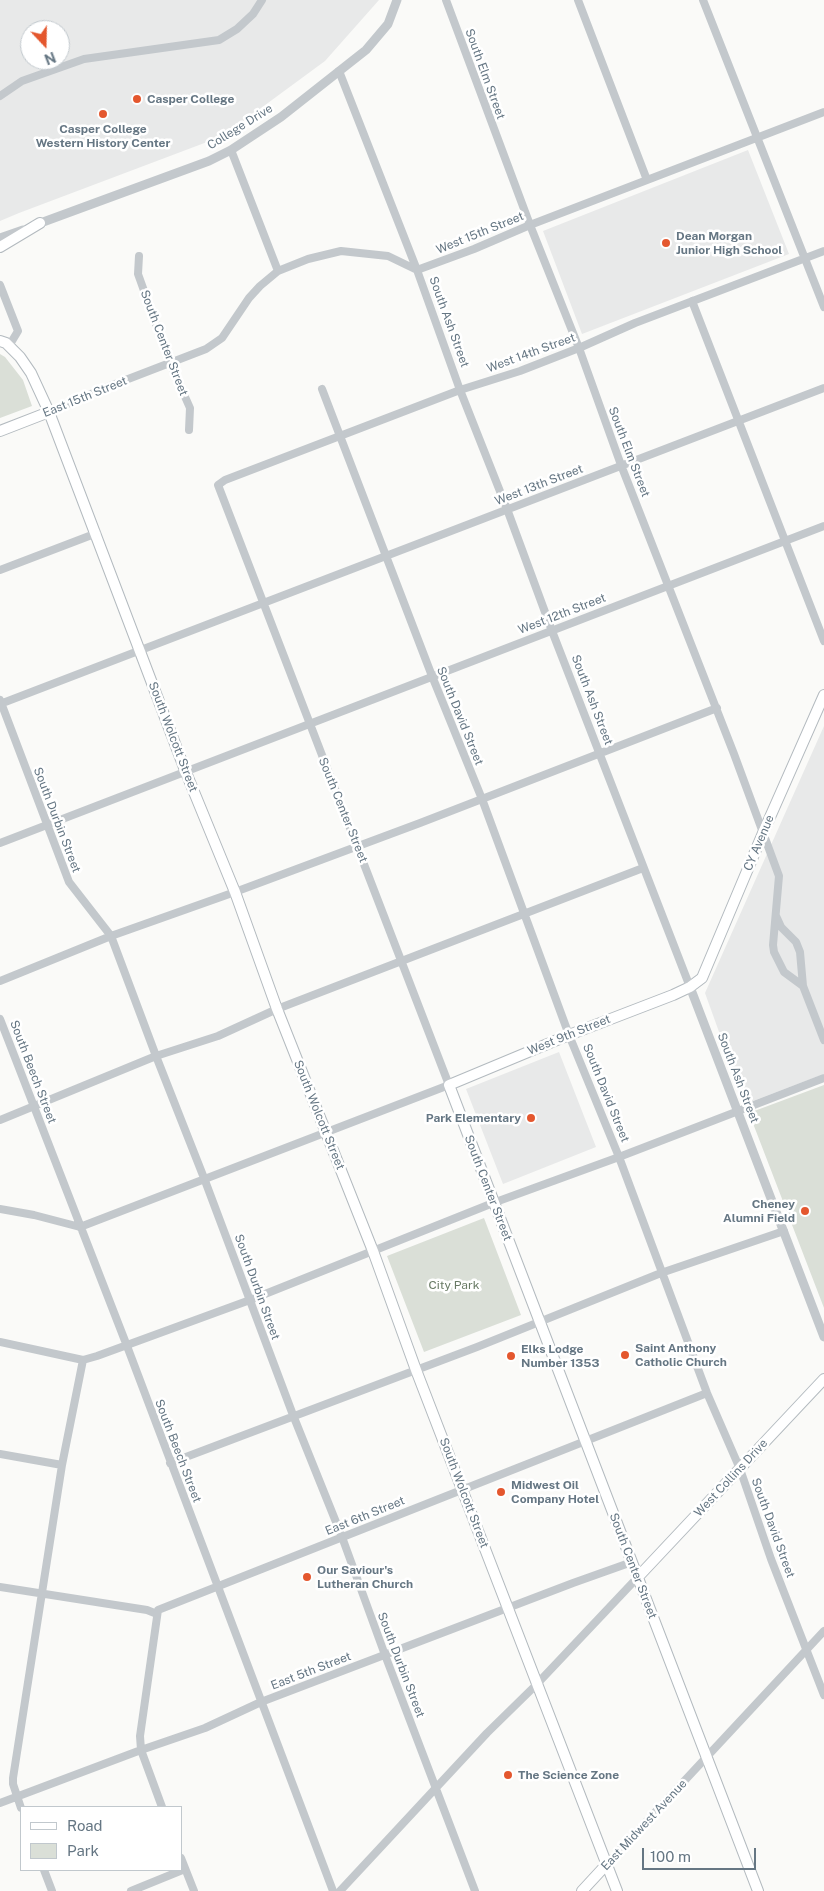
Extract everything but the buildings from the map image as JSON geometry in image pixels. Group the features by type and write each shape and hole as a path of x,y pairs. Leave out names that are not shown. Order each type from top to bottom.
{"main road":[{"path":"0,247 40,224"},
{"name":"South Wolcott Street","path":"2,342 32,372 49,412 97,533 185,770 235,892 277,1009 373,1251 416,1370 536,1685 617,1891"},
{"name":"East 15th Street","path":"0,430 49,412"},
{"name":"CY Avenue","path":"690,987 702,978 824,695"},
{"name":"West 9th Street","path":"449,1084 569,1034 690,987"},
{"name":"South Center Street","path":"449,1084 758,1891"},
{"name":"West Collins Drive","path":"638,1578 824,1379"},
{"name":"East Midwest Avenue","path":"582,1891 606,1864"}],"street":[{"path":"0,96 22,81 84,59 218,40 230,34 242,24 262,0"},
{"name":"South Elm Street","path":"446,0 530,225 579,348 621,465 717,708 779,876 774,952 784,972 803,986"},
{"path":"578,0 647,180"},
{"path":"704,0 756,138 824,307"},
{"name":"College Drive","path":"0,238 209,161 231,150 281,117 366,50 388,24 399,1"},
{"name":"South Ash Street","path":"339,72 417,270 460,390 824,1337"},
{"name":"West 15th Street","path":"417,270 824,112"},
{"path":"231,150 278,270"},
{"name":"West 14th Street","path":"218,485 225,480 460,390 520,371 579,348 635,323 824,250"},
{"path":"170,364 206,349 222,338 249,298 278,270 308,259 341,251 388,256 417,270"},
{"name":"South Center Street","path":"139,256 138,274 170,364 190,408 189,430"},
{"name":"South Wolcott Street","path":"0,285 18,332 2,342"},
{"path":"692,301 824,641"},
{"name":"East 15th Street","path":"49,412 170,364"},
{"name":"West 13th Street","path":"0,703 824,388"},
{"name":"South David Street","path":"322,389 432,676 482,799 569,1034 620,1157 661,1274 707,1393 740,1469 824,1695"},
{"name":"South Center Street","path":"218,485 449,1084"},
{"name":"West 12th Street","path":"0,843 185,770 824,526"},
{"path":"0,570 97,533"},
{"name":"South Durbin Street","path":"0,703 69,882 111,936 293,1415 342,1537 475,1891"},
{"path":"0,981 111,936 235,892 717,708"},
{"path":"0,1120 156,1056 218,1036 277,1009 643,868"},
{"path":"775,914 781,927 792,937 798,947 803,986 824,1040"},
{"name":"South Beech Street","path":"0,1019 127,1346 333,1891"},
{"path":"0,1342 83,1360 127,1346 250,1300 493,1202 620,1157 824,1078"},
{"path":"0,1209 80,1226 326,1133 449,1084"},
{"path":"170,1463 416,1370 661,1274 784,1231"},
{"path":"20,1806 14,1778 62,1465 83,1360"},
{"name":"East 6th Street","path":"157,1614 158,1610 217,1586 707,1393"},
{"path":"0,1454 62,1465"},
{"name":"East 5th Street","path":"0,1803 205,1728 261,1702 632,1562"},
{"path":"340,1891 487,1733 536,1685 638,1578"},
{"path":"0,1587 147,1610 157,1614 140,1736 141,1750 162,1806"},
{"name":"East Midwest Avenue","path":"606,1864 824,1631"},
{"path":"182,1861 194,1891"},
{"path":"44,1871 52,1891"},
{"path":"131,1891 180,1871"}],"shaded area":[{"name":"Casper College","path":"0,0 379,0 325,61 223,136 0,221"},
{"name":"Dean Morgan Junior High School","path":"748,150 789,254 582,334 543,231"},
{"path":"824,726 824,1074 745,1104 705,993"},
{"name":"Park Elementary","path":"559,1052 596,1147 503,1184 466,1089"}],"green space":[{"path":"0,354 5,357 23,380 32,406 0,418"},
{"name":"Cheney Alumni Field","path":"824,1085 824,1308 749,1113"},
{"name":"City Park","path":"484,1218 521,1315 424,1352 387,1256"}],"place":[{"name":"Casper College","path":"137,99"},
{"name":"Casper College Western History Center","path":"103,114"},
{"name":"Dean Morgan Junior High School","path":"666,243"},
{"name":"Park Elementary","path":"531,1118"},
{"name":"Cheney Alumni Field","path":"805,1211"},
{"name":"Saint Anthony Catholic Church","path":"625,1355"},
{"name":"Elks Lodge Number 1353","path":"511,1356"},
{"name":"Midwest Oil Company Hotel","path":"501,1492"},
{"name":"Our Saviour's Lutheran Church","path":"307,1577"},
{"name":"The Science Zone","path":"508,1775"}]}
